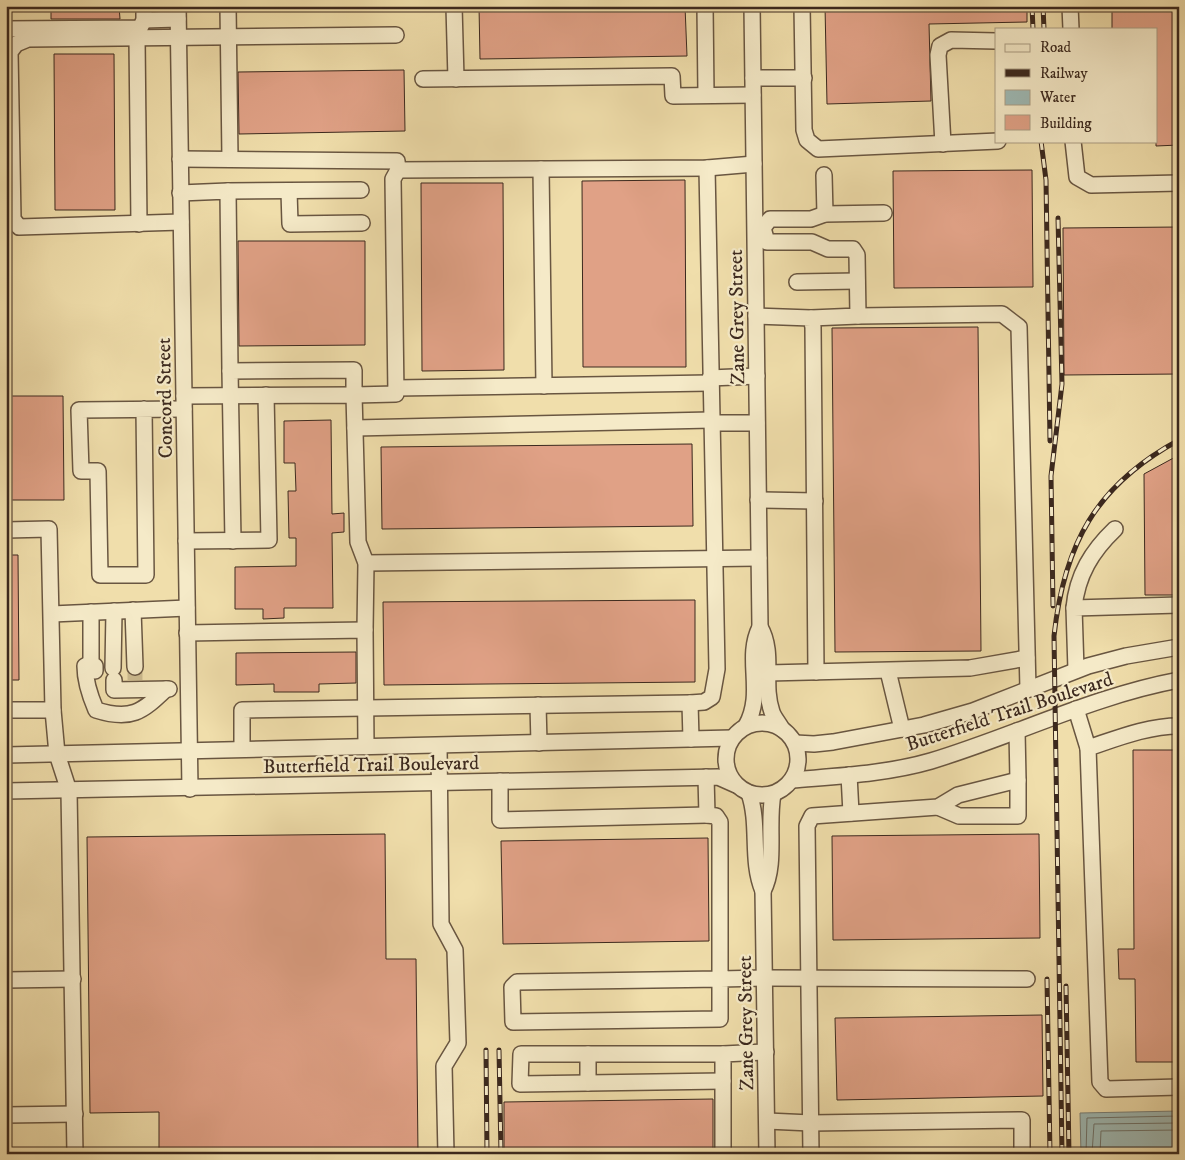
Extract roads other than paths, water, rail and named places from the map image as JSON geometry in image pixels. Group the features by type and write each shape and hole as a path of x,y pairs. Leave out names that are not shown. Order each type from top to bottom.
{"street":[{"path":"228,6 230,159"},
{"path":"454,6 456,79"},
{"path":"705,6 706,95"},
{"name":"Zane Grey Street","path":"752,6 754,164 759,228 756,316 760,627 767,639 771,707 782,729"},
{"path":"802,6 804,130 807,140 818,149 995,141"},
{"path":"1070,6 1070,28"},
{"path":"6,29 140,28 144,13 178,13"},
{"name":"Concord Street","path":"178,13 190,789"},
{"path":"181,222 18,227 13,219 10,52 16,44 28,39 396,35"},
{"path":"138,39 139,224"},
{"path":"943,144 938,55 940,46 951,40 995,41"},
{"path":"423,79 672,76 672,96 754,95"},
{"path":"753,78 804,78"},
{"path":"1073,142 1077,177 1091,185 1179,183"},
{"path":"144,409 146,575 100,575 98,470 81,470 79,410 144,409 230,396 396,394 393,179 398,170 397,160 180,159"},
{"path":"398,170 707,168 754,164"},
{"path":"242,749 242,710 704,702 712,697 717,669 713,558 707,168"},
{"path":"541,169 544,386"},
{"path":"812,242 824,174"},
{"path":"180,193 361,190"},
{"path":"228,191 233,541"},
{"path":"289,191 290,224 362,223"},
{"path":"858,316 857,255 853,248 828,248 812,242 767,242 759,228 770,219 884,213"},
{"path":"797,282 857,281"},
{"path":"756,316 811,318 1002,314 1020,327 1028,688"},
{"path":"811,318 816,672"},
{"path":"230,371 354,370 358,542 366,563 366,747"},
{"path":"396,388 544,386 710,380 757,376"},
{"path":"186,541 269,540 266,395"},
{"path":"355,428 711,422 757,423"},
{"path":"758,500 815,501"},
{"path":"6,530 49,529 53,710 57,754 69,790 75,1154"},
{"path":"1076,670 1074,608 1082,573 1098,546 1115,529"},
{"path":"366,563 759,558"},
{"path":"1074,608 1179,605"},
{"path":"52,614 187,608"},
{"path":"133,610 135,679"},
{"path":"114,611 114,690 135,679 166,689 188,688"},
{"path":"91,612 91,663 85,666 85,683 91,690 96,710 123,714 144,710 166,689"},
{"name":"Zane Grey Street","path":"746,726 753,714 756,697 753,657 754,638 760,627"},
{"path":"187,633 365,630"},
{"name":"Butterfield Trail Boulevard","path":"794,743 834,742 924,725 973,711 1076,670 1126,656 1179,647"},
{"path":"768,673 970,668 1027,658"},
{"path":"888,671 902,729"},
{"name":"Butterfield Trail Boulevard","path":"792,780 849,775 929,761 1016,732 1105,698 1179,680"},
{"path":"690,702 691,739"},
{"path":"538,705 538,743"},
{"path":"1076,709 1088,748 1100,1082 1106,1089 1179,1087"},
{"path":"6,710 53,710"},
{"path":"764,723 782,729 794,743 798,762 792,780 784,788 773,794 749,793 736,785 727,770 726,754 732,738 746,726 764,723"},
{"path":"1088,748 1136,732 1163,726 1179,726"},
{"path":"938,807 959,816 1018,816 1016,732"},
{"name":"Butterfield Trail Boulevard","path":"6,755 732,738"},
{"path":"440,746 441,924 455,950 458,1043 444,1066 446,1154"},
{"path":"849,775 851,813"},
{"name":"Butterfield Trail Boulevard","path":"6,791 190,789 718,776 736,785"},
{"path":"706,777 707,816"},
{"path":"811,1154 807,826 812,816 938,807 958,795 1018,780"},
{"path":"500,781 500,820 716,816 720,822 720,979 721,1012 720,1019 513,1022 512,987 517,982 720,979 765,978 809,980 1027,979"},
{"name":"Zane Grey Street","path":"749,793 755,819 758,878 763,891 767,1154"},
{"name":"Zane Grey Street","path":"763,891 770,878 769,820 773,794"},
{"path":"6,980 72,979"},
{"path":"723,1081 520,1084 521,1054 723,1054 766,1052"},
{"path":"588,1054 588,1083"},
{"path":"723,1054 723,1154"},
{"path":"6,1115 75,1114"},
{"path":"767,1121 810,1123 1022,1120 1022,1154"}],"water":[{"path":"1179,1111 1179,1154 1081,1154 1080,1113"}],"tunnel":[{"path":"135,667 135,680"}],"railway":[{"path":"1032,6 1033,28"},
{"path":"1043,6 1044,28"},
{"path":"1041,142 1046,180 1050,441"},
{"path":"1053,606 1051,476 1062,384 1058,218"},
{"path":"1062,1154 1054,636 1059,603 1066,573 1076,545 1089,520 1126,477 1150,458 1179,440"},
{"path":"1047,979 1050,1154"},
{"path":"1066,986 1069,1154"},
{"path":"486,1050 487,1154"},
{"path":"499,1050 501,1154"}]}
